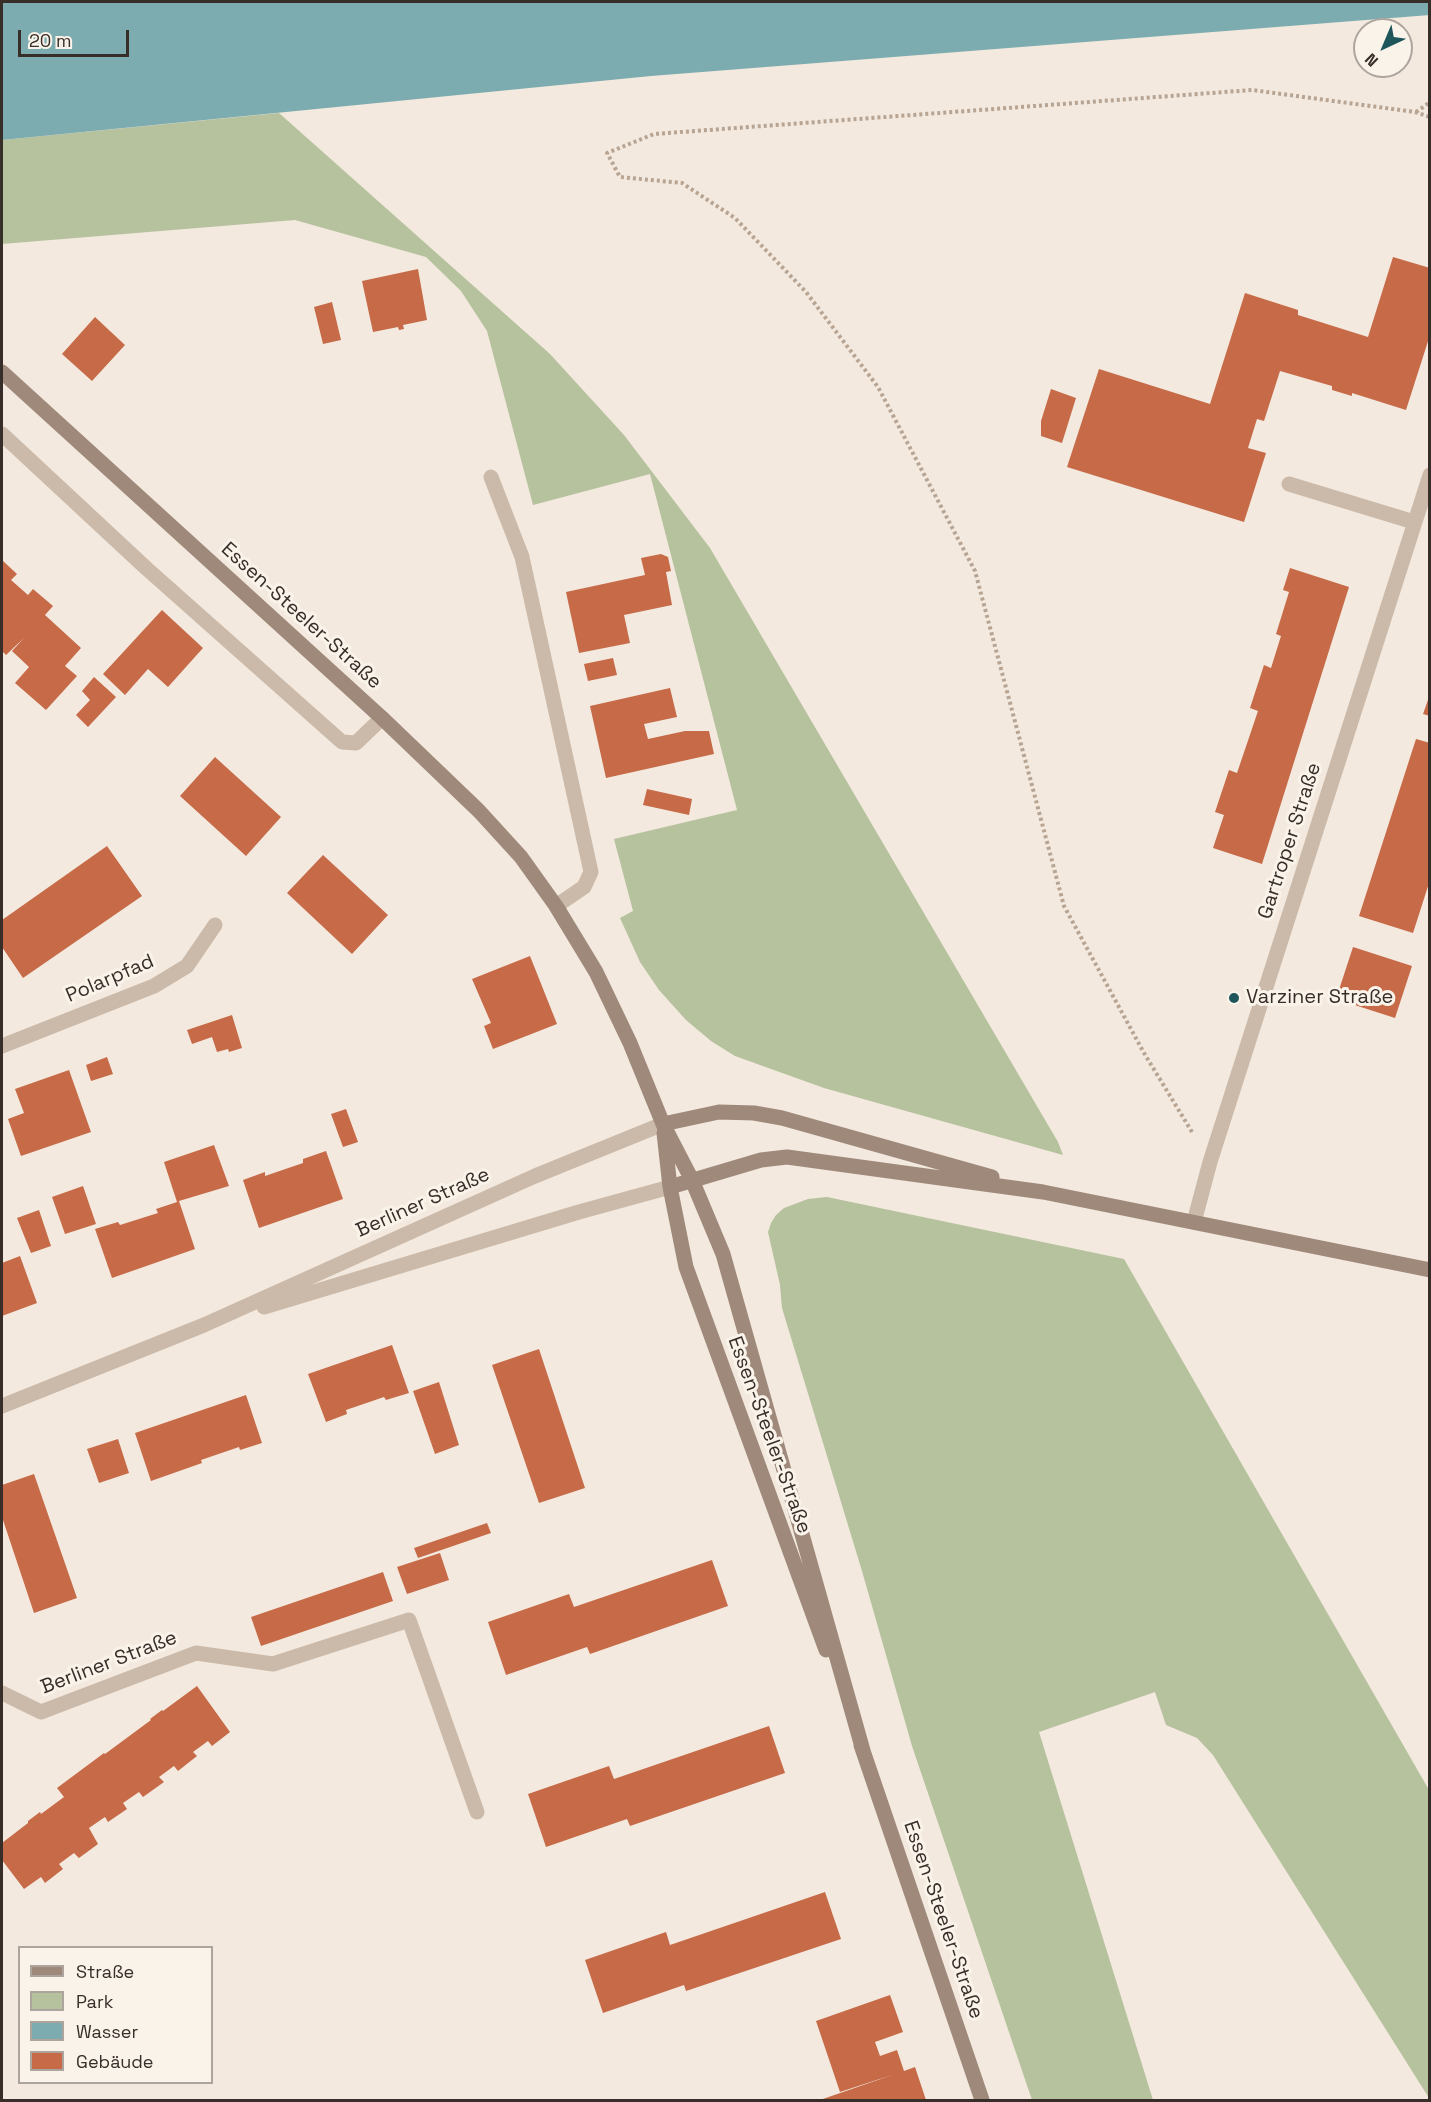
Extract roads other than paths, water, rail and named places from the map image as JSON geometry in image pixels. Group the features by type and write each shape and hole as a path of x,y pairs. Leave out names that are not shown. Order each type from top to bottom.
{"main road":[{"name":"Essen-Steeler-Straße","path":"2,372 382,718 479,811 521,857 556,906 596,972 644,1075 663,1124 692,1180 723,1254 864,1754"},
{"path":"663,1124 719,1112 754,1113 782,1118 1043,1192"},
{"name":"Essen-Steeler-Straße","path":"663,1124 669,1186 686,1267 697,1301 864,1754 982,2100"},
{"path":"669,1186 761,1160 787,1157 1043,1192 1430,1270"}],"street":[{"path":"2,434 146,568 342,742 356,743 382,718"},
{"name":"Gartroper Straße","path":"1194,1222 1210,1162 1430,475"},
{"path":"491,477 522,557 591,872 584,886 556,906"},
{"path":"1289,484 1414,522"},
{"name":"Polarpfad","path":"2,1046 154,986 187,966 215,925"},
{"name":"Berliner Straße","path":"2,1406 204,1325 535,1176 663,1124"},
{"name":"Berliner Straße","path":"204,1325 669,1186"},
{"name":"Berliner Straße","path":"2,1693 41,1712 196,1653 273,1664 408,1620 477,1812"}],"water":[{"path":"2,2 1429,2 1430,15 1353,18 1353,21 651,76 2,140"}],"place":[{"name":"Varziner Straße","path":"1234,998"}]}
